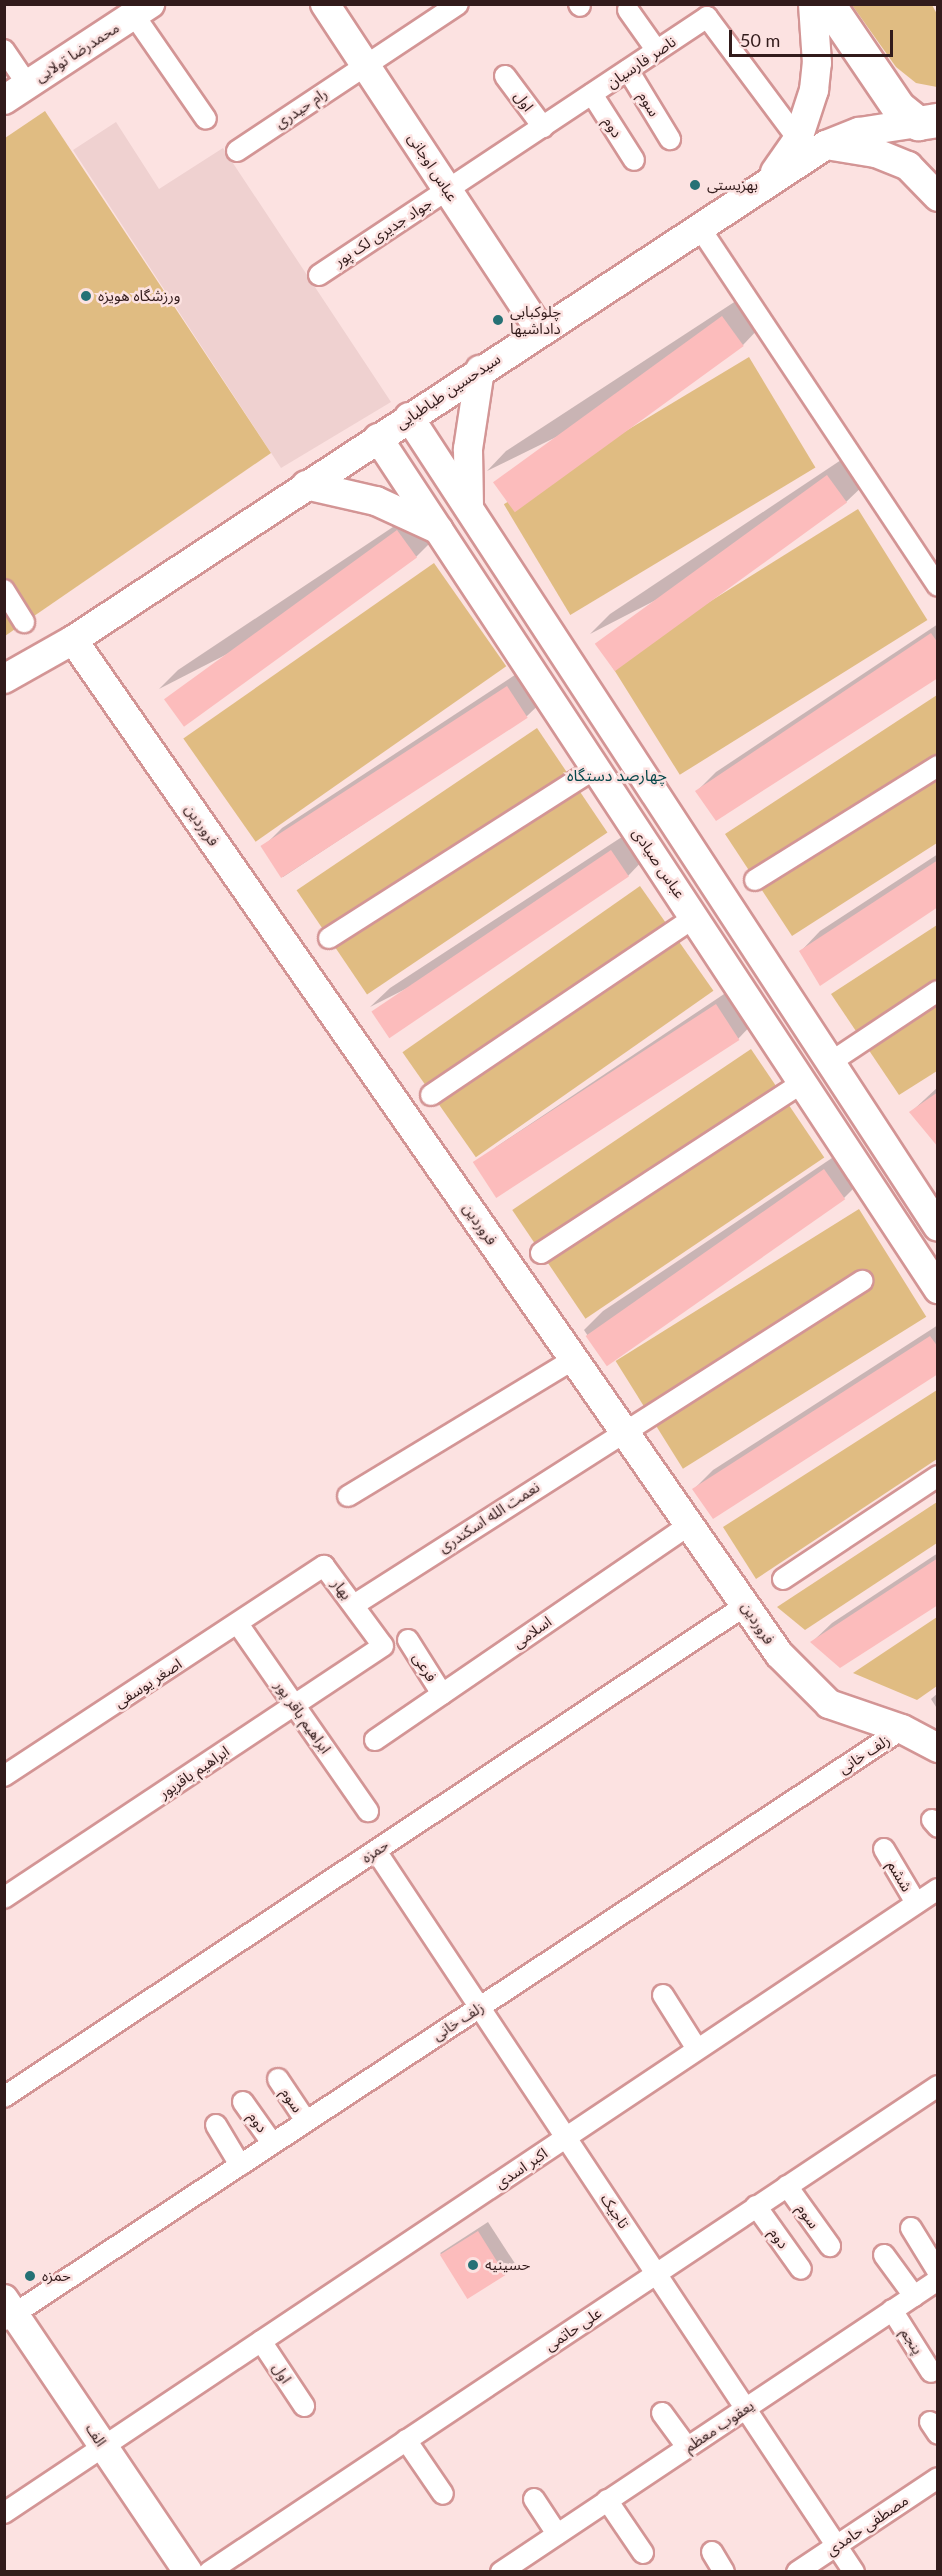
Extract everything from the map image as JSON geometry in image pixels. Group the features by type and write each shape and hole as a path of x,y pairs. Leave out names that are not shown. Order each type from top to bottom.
{"highway":[{"path":"828,4 889,96 931,129"}],"street":[{"name":"عباس اوجانی","path":"325,4 540,330"},
{"name":"رام حیدری","path":"237,151 458,4"},
{"path":"769,181 798,139 816,72 813,4"},
{"path":"142,10 206,119"},
{"name":"محمدرضا تولایی","path":"16,92 142,10"},
{"path":"628,10 657,51"},
{"name":"ناصر فارسیان","path":"448,190 707,17 798,139"},
{"path":"4,50 16,92"},
{"name":"سوم","path":"628,70 670,139"},
{"name":"اول","path":"505,76 543,127"},
{"name":"دوم","path":"591,94 634,160"},
{"name":"سیدحسین طباطبایی","path":"4,679 73,640 698,225 826,145 859,132 931,129"},
{"path":"826,145 876,153 908,166 936,195"},
{"name":"جواد جدیری لک پور","path":"319,275 448,190"},
{"path":"698,225 938,586"},
{"path":"469,512 466,465 480,370"},
{"path":"409,417 938,1227"},
{"name":"عباس صیادی","path":"378,438 938,1289"},
{"path":"306,485 376,501 442,532"},
{"path":"4,590 24,622"},
{"name":"سیدحسین طباطبایی","path":"4,697 73,640"},
{"name":"فروردین","path":"73,640 779,1654 808,1687 850,1714 902,1729 938,1748"},
{"path":"755,880 938,766"},
{"path":"329,938 596,768"},
{"path":"431,1095 695,917"},
{"path":"831,1062 938,991"},
{"path":"541,1253 803,1082"},
{"name":"نعمت الله اسکندری","path":"354,1605 624,1430 862,1281"},
{"path":"348,1496 574,1359"},
{"path":"783,1580 938,1476"},
{"name":"اسلامی","path":"375,1740 690,1524"},
{"name":"بهار","path":"290,1588 324,1566 384,1646"},
{"name":"اصغر یوسفی","path":"4,1776 290,1588"},
{"name":"حمزه","path":"4,2097 746,1605"},
{"name":"ابراهیم باقر پور","path":"238,1624 368,1811"},
{"name":"فرعی","path":"408,1640 442,1694"},
{"name":"ابراهیم باقرپور","path":"4,1898 384,1646"},
{"name":"زلف خانی","path":"8,2311 240,2165 902,1729"},
{"name":"ششم","path":"884,1849 916,1903"},
{"name":"تاجیک","path":"376,1851 854,2571"},
{"name":"اکبر اسدی","path":"7,2506 104,2446 938,1888"},
{"path":"663,1995 697,2049"},
{"name":"سوم","path":"278,2079 306,2121"},
{"name":"علی حاتمی","path":"209,2571 938,2086"},
{"name":"دوم","path":"243,2102 272,2143"},
{"path":"216,2124 240,2165"},
{"name":"سوم","path":"787,2186 830,2246"},
{"name":"دوم","path":"756,2206 801,2269"},
{"path":"911,2228 938,2272"},
{"path":"884,2255 914,2296"},
{"name":"یعقوب معظم","path":"501,2571 938,2280"},
{"name":"پنجم","path":"892,2310 932,2372"},
{"name":"الف","path":"8,2311 104,2446 188,2571"},
{"name":"اول","path":"261,2341 304,2406"},
{"path":"662,2413 687,2447"},
{"path":"406,2440 443,2494"},
{"name":"مصطفی حامدی","path":"797,2571 938,2478"},
{"path":"534,2499 557,2534"},
{"path":"607,2500 643,2553"},
{"path":"712,2552 724,2571"}],"shaded area":[{"path":"852,5 932,5 937,14 937,87 916,83 896,67"},
{"name":"ورزشگاه هویزه","path":"45,111 271,453 5,636 5,138"},
{"path":"116,122 159,189 223,148 391,402 281,468 73,150"},
{"path":"749,357 815,468 570,615 504,504"},
{"path":"858,509 927,620 680,775 610,664"},
{"path":"434,563 506,666 256,842 183,739"},
{"path":"937,695 937,843 792,936 725,834"},
{"path":"537,728 607,832 367,995 297,890"},
{"path":"640,886 713,991 476,1157 402,1052"},
{"path":"937,925 937,1071 899,1095 831,994"},
{"path":"751,1049 824,1158 585,1319 512,1210"},
{"path":"859,1209 926,1317 683,1469 616,1361"},
{"path":"937,1390 937,1459 756,1579 723,1527"},
{"path":"937,1502 937,1543 805,1630 777,1607"},
{"path":"937,1617 937,1686 917,1700 853,1673"}],"building":[{"path":"722,316 744,346 515,512 493,482"},
{"path":"827,475 847,503 615,671 595,644"},
{"path":"397,530 417,558 184,727 164,699"},
{"path":"931,633 938,643 938,678 716,821 695,791"},
{"path":"507,686 528,718 281,878 260,846"},
{"path":"611,850 629,877 389,1038 371,1012"},
{"path":"938,860 938,907 820,986 799,951"},
{"path":"716,1004 739,1040 496,1198 473,1162"},
{"path":"938,1092 938,1147 909,1112"},
{"path":"824,1169 845,1199 607,1366 586,1336"},
{"path":"930,1336 938,1347 938,1374 713,1519 692,1489"},
{"path":"938,1558 938,1605 840,1668 810,1642"},
{"name":"حسینیه","path":"478,2231 506,2275 467,2299 440,2255"}],"place":[{"name":"بهزیستی","path":"695,185"},
{"name":"ورزشگاه هویزه","path":"86,296"},
{"name":"چلوکبابی داداشیها","path":"498,320"},
{"name":"حسینیه","path":"473,2265"},
{"name":"حمزه","path":"30,2276"}],"district":[{"name":"چهارصد دستگاه","path":"617,775"}]}
